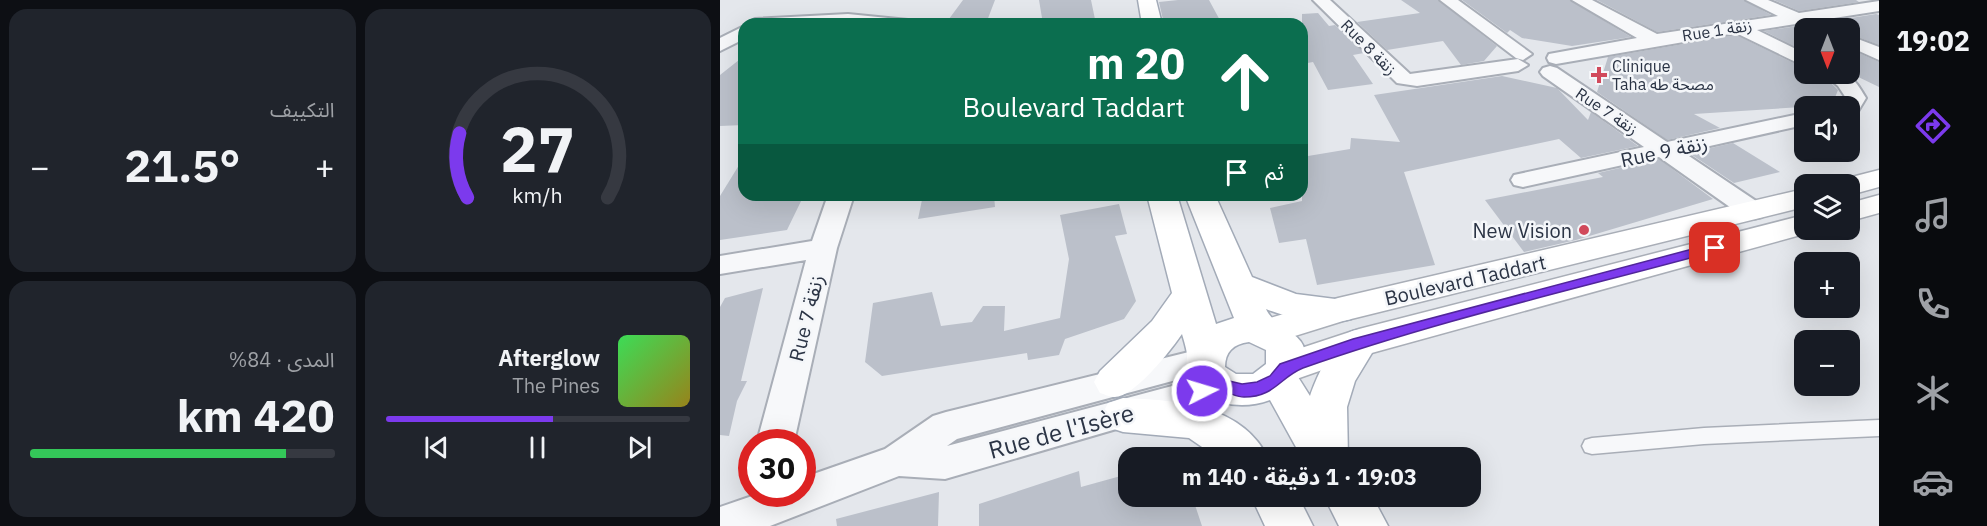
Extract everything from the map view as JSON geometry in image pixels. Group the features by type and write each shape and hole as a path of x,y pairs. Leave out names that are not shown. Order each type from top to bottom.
{"main road":[{"path":"1147,0 1151,18"},
{"path":"1860,183 1879,178"},
{"path":"1163,201 1189,294 1215,372 1252,447"},
{"path":"1202,201 1236,284 1262,331 1284,346 1288,357 1282,373 1270,384 1253,390 1215,372"},
{"name":"Boulevard Taddart","path":"1262,331 1338,310 1794,201"},
{"path":"1860,209 1879,204"},
{"name":"Boulevard Taddart","path":"1282,373 1359,343 1794,227"},
{"path":"1236,284 1292,306 1338,310"},
{"path":"1189,294 1119,398 1166,416 1214,428 1230,439 1237,447"},
{"path":"1215,372 1214,342 1226,333 1241,329 1262,331"},
{"path":"1325,447 1327,407 1336,378 1359,343"},
{"path":"1282,373 1319,447"},
{"path":"1280,507 1289,526"},
{"path":"1353,507 1364,526"}],"street":[{"name":"Rue 8 زنقة","path":"1322,0 1400,77 1424,79 1520,60"},
{"path":"1448,0 1520,60 1540,53 1553,65"},
{"path":"1580,0 1654,40"},
{"path":"1754,0 1796,18"},
{"path":"1831,0 1879,19"},
{"name":"Rue 1 زنقة","path":"1796,18 1879,6"},
{"name":"Rue 1 زنقة","path":"1553,65 1654,40 1794,18"},
{"path":"720,25 738,24"},
{"path":"1738,27 1794,55"},
{"path":"720,46 738,35"},
{"path":"1860,45 1879,54"},
{"name":"Rue 7 زنقة","path":"1553,65 1665,152 1753,211"},
{"path":"1846,84 1853,90 1855,96"},
{"name":"Rue 9 زنقة","path":"1523,180 1665,152 1794,121"},
{"name":"Rue 7 زنقة","path":"778,429 823,248 839,201"},
{"path":"720,264 823,248"},
{"name":"Rue de l'Isère","path":"720,526 898,460 945,463 1119,398 1215,372"}],"lane":[{"path":"1592,446 1704,436 1879,428"}],"building":[{"path":"963,0 995,0 988,18 950,18"},
{"path":"1039,0 1091,0 1095,18 1042,18"},
{"path":"1209,0 1219,18 1163,18 1159,2"},
{"path":"1401,0 1438,0 1497,46 1484,61 1461,65 1443,41 1387,50 1357,22 1420,13"},
{"path":"1462,0 1570,0 1631,37 1572,46 1522,38 1510,30 1507,33"},
{"path":"1597,0 1744,0 1771,15 1657,32"},
{"path":"1774,0 1856,0 1859,2 1799,11"},
{"path":"1318,13 1329,26 1335,25 1364,53 1353,55 1373,84 1328,90 1313,62 1308,63 1308,18 1302,18 1302,14"},
{"path":"1879,15 1879,45 1860,38 1860,18 1851,18"},
{"path":"1794,26 1794,46 1764,31"},
{"path":"1736,35 1794,63 1794,84 1832,84 1838,90 1836,96 1794,96 1794,107 1694,114 1720,128 1667,140 1597,92 1608,57"},
{"path":"1860,53 1879,62 1879,87 1860,78"},
{"path":"738,61 738,125 720,126 720,75"},
{"path":"1502,76 1557,88 1588,120 1591,112 1638,146 1581,158 1559,139 1404,172 1435,265 1317,285 1306,239 1279,243 1270,208 1308,201 1308,156 1350,149 1351,138 1400,142 1374,95"},
{"path":"1733,143 1780,172 1734,183 1689,153"},
{"path":"1659,159 1713,199 1576,240 1524,252 1485,200 1603,177 1598,173"},
{"path":"738,167 738,201 801,201 787,230 720,240 720,196"},
{"path":"922,201 994,201 995,207 918,219"},
{"path":"1119,204 1127,234 1115,236 1136,301 1124,319 1065,339 1059,355 1028,360 1027,353 882,376 865,362 873,303 932,292 941,326 972,322 983,306 1005,306 1004,331 1060,318 1069,259 1060,215"},
{"path":"763,288 741,381 747,381 737,401 729,436 720,435 720,307 725,298"},
{"path":"1079,471 1081,487 1118,477 1118,507 1196,507 1202,526 979,526 979,504"},
{"path":"939,492 938,526 837,526 836,519"}],"place":[{"name":"Clinique Taha مصحة طه","path":"1599,75"},
{"name":"New Vision","path":"1584,230"}],"route":[{"path":"1202,391 1221,386 1242,391 1253,390 1270,384 1286,368 1359,343 1715,248"}]}
